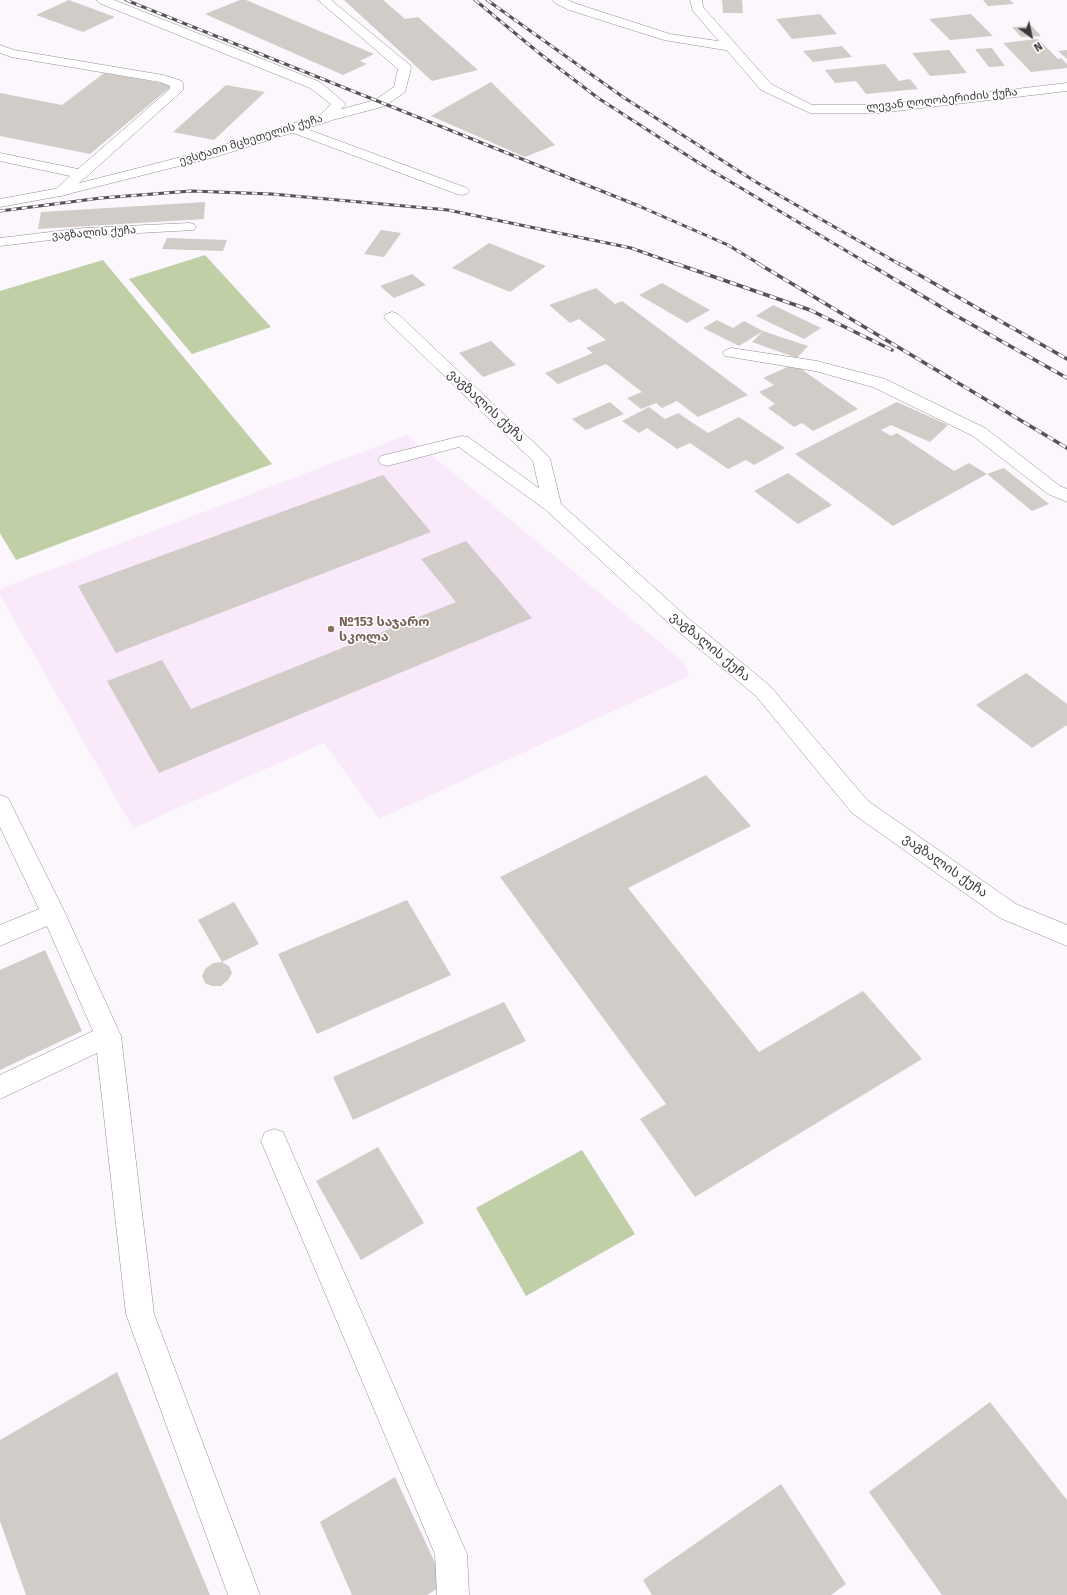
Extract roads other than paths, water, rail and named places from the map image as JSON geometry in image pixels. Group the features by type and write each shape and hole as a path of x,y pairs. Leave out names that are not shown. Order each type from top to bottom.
{"street":[{"name":"ევსტათი მცხეთელის ქუჩა","path":"0,203 60,192 210,154 325,118 339,104 315,85 103,0"},
{"path":"324,0 405,68 400,89 380,103 325,118"},
{"path":"559,0 573,7 668,37 731,47"},
{"name":"ლევან ღოღობერიძის ქუჩა","path":"696,0 697,8 766,87 810,109 879,108 1067,87"},
{"path":"0,49 163,79 177,84 176,90 60,192"},
{"path":"293,128 462,191"},
{"path":"0,157 81,174"},
{"name":"ვაგზალის ქუჩა","path":"0,242 84,232 189,227"},
{"name":"ვაგზალის ქუჩა","path":"392,317 541,459 552,506 681,623 763,691 860,807 1008,911 1067,936"},
{"path":"731,353 810,365 879,383 979,432 1054,490 1067,496"},
{"path":"387,460 462,441 552,506"},
{"path":"0,804 53,913 108,1036 140,1314 244,1595"},
{"path":"0,936 53,913"},
{"path":"0,1087 108,1036"},
{"path":"274,1141 451,1554 452,1595"}],"railway":[{"path":"126,0 639,206 728,245 761,265"},
{"path":"475,0 539,53 598,98 699,163 870,265"},
{"path":"487,0 623,97 756,182 901,265"},
{"path":"0,211 101,198 191,191 272,194 448,210 631,248 679,265"},
{"path":"677,264 810,310 892,350"},
{"path":"759,264 1067,448"},
{"path":"869,264 953,314 1067,378"},
{"path":"900,264 1067,359"}],"place":[{"name":"№153 საჯარო სკოლა","path":"331,629"}]}
